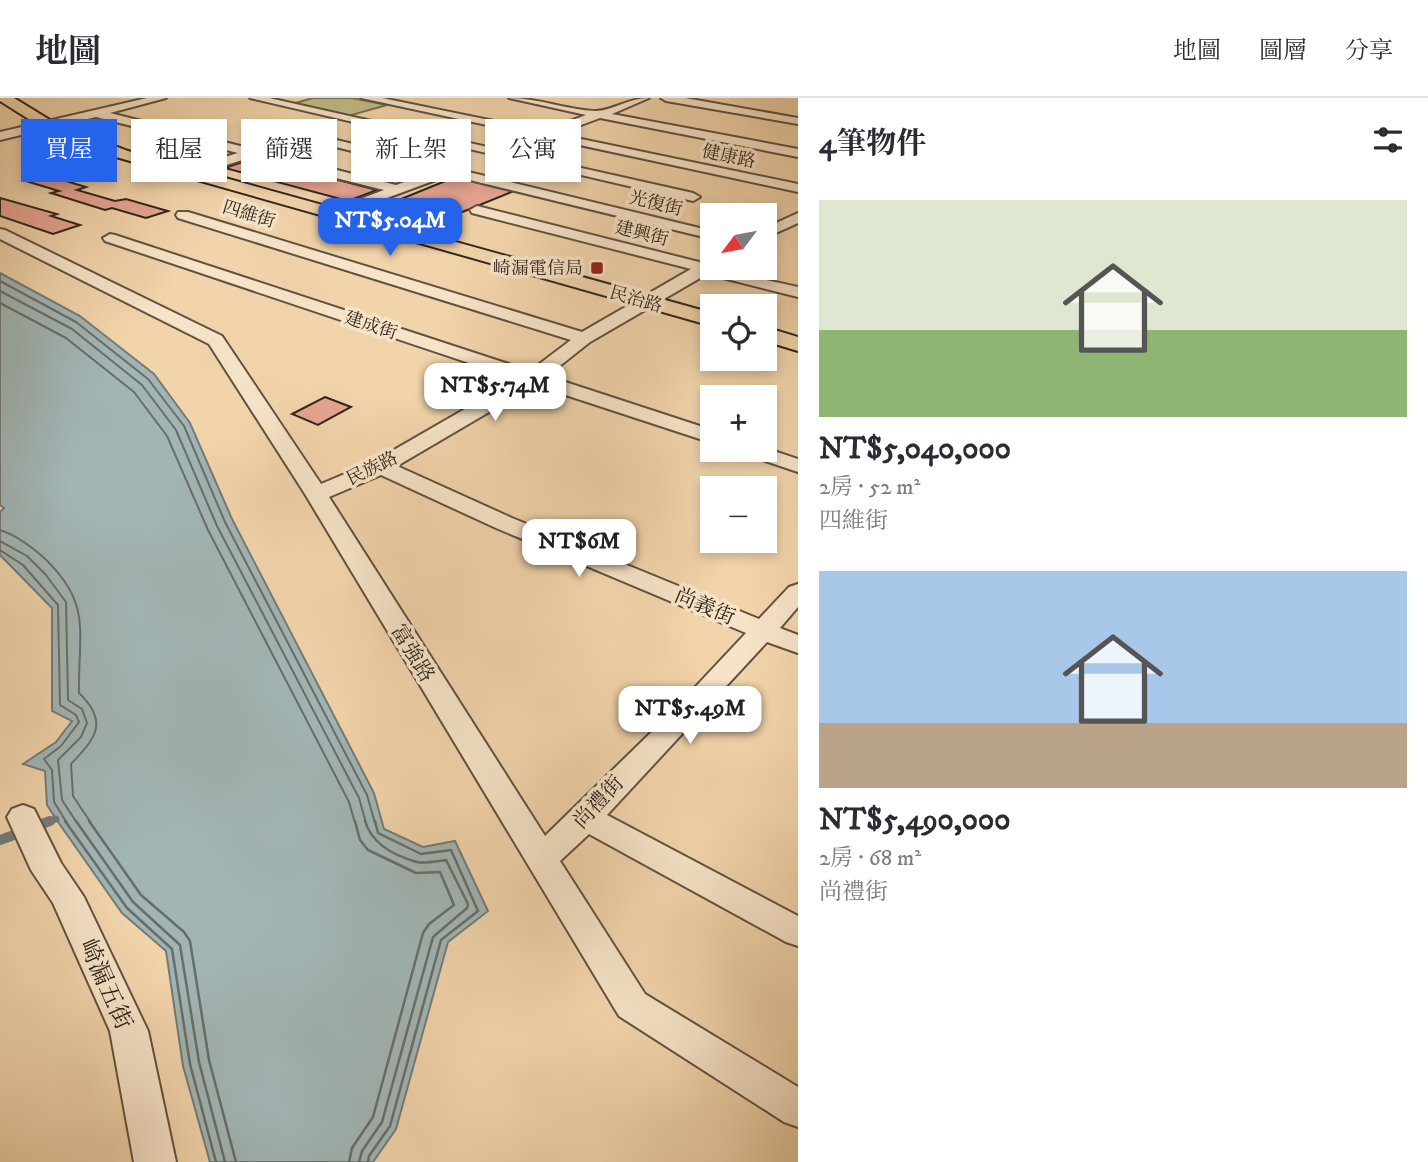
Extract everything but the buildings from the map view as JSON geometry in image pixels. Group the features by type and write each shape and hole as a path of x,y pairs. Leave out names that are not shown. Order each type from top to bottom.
{"main road":[{"path":"4,98 46,119"},
{"path":"18,98 47,119"},
{"name":"民治路","path":"227,180 653,298 700,316"},
{"name":"民治路","path":"653,298 700,306"},
{"path":"777,326 798,332"},
{"path":"777,338 798,344"}],"street":[{"path":"61,119 162,98"},
{"path":"255,98 351,120"},
{"name":"健康路","path":"366,98 485,123"},
{"path":"363,119 432,98"},
{"path":"513,98 798,153"},
{"path":"581,121 644,98"},
{"path":"666,98 798,121"},
{"path":"95,113 241,150"},
{"path":"0,136 21,130"},
{"name":"健康路","path":"581,143 798,188"},
{"path":"581,168 704,192"},
{"path":"337,175 396,190"},
{"name":"光復街","path":"471,176 700,232"},
{"path":"650,219 737,176"},
{"path":"339,211 417,182"},
{"name":"建興街","path":"477,210 700,264"},
{"name":"四維街","path":"183,215 584,338"},
{"path":"777,228 797,219"},
{"name":"富強路","path":"0,233 216,340 316,494 632,1005 798,1109"},
{"name":"建成街","path":"110,238 700,433"},
{"name":"民族路","path":"316,494 380,467 534,377 584,338 700,271"},
{"name":"建興街","path":"756,280 798,292"},
{"path":"777,459 798,466"},
{"name":"尚義街","path":"380,467 504,523 798,645"},
{"name":"尚禮街","path":"541,859 586,818 628,771 681,720 798,592"},
{"path":"586,818 798,932"},
{"name":"崎漏五街","path":"29,830 48,870 67,897 129,1031 155,1162"}],"shaded area":[{"path":"313,98 352,98 387,105 348,116 292,104"}],"water":[{"path":"0,273 80,316 154,374 190,423 232,519 374,793 384,829 423,847 455,841 488,911 448,942 396,1129 373,1162 210,1162 183,1066 166,951 122,913 56,819 47,805 45,771 23,764 56,742 72,721 52,711 52,608 0,555 0,512 4,508 0,505"}],"waterway":[{"path":"50,821 56,819"},
{"path":"33,827 50,821"},
{"path":"44,823 50,821"},
{"path":"0,840 22,832"}],"place":[{"name":"崎漏電信局","path":"597,268"}]}
